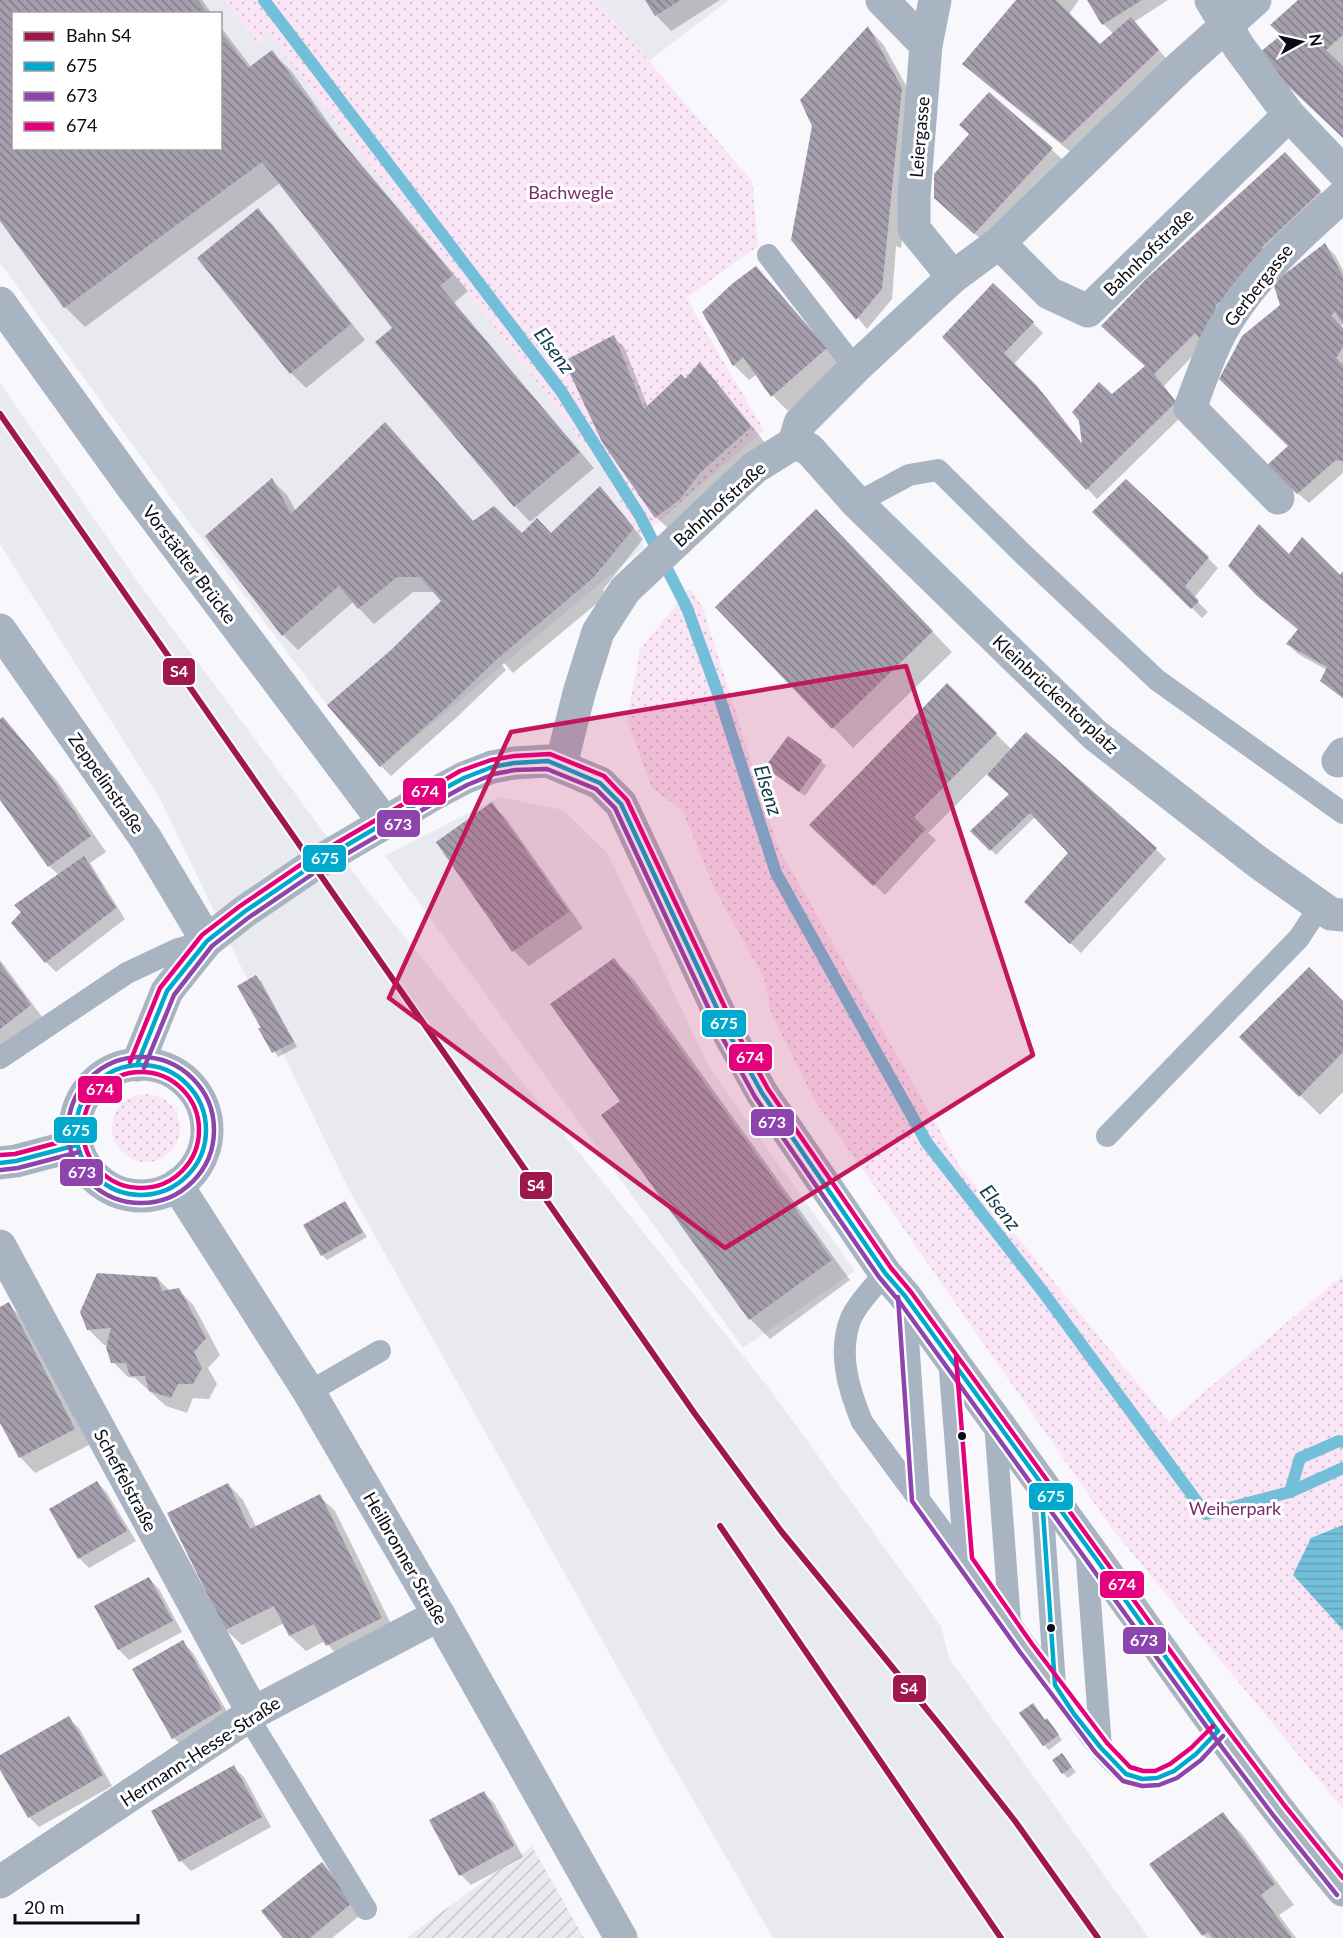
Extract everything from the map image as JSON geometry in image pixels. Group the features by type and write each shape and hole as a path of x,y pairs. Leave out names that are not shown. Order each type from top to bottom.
{"street":[{"path":"882,0 926,45"},
{"name":"Leiergasse","path":"935,0 926,45 914,196 914,229 953,277"},
{"path":"794,443 800,423 855,368 953,277 999,243 1181,66 1219,13 1255,0"},
{"path":"1219,13 1239,47 1343,191"},
{"name":"Bahnhofstraße","path":"999,243 1049,293 1088,311 1289,115"},
{"name":"Gerbergasse","path":"1278,498 1190,408 1222,330 1252,288 1293,240 1343,191"},
{"name":"Vorstädter Brücke","path":"0,303 132,488 384,822"},
{"name":"Bahnhofstraße","path":"561,765 579,693 598,632 625,590 754,468 794,443"},
{"name":"Kleinbrückentorplatz","path":"794,443 809,449 857,503 1095,735 1259,863 1331,910"},
{"name":"Zeppelinstraße","path":"0,630 146,839 207,941"},
{"path":"137,1065 167,991 207,941 284,884 384,822 464,778 492,767 514,763 548,761 600,783 621,804 740,1053 768,1102 895,1285 1041,1483 1218,1731 1343,1890"},
{"path":"137,1065 161,1068 178,1076 191,1088 203,1110 207,1134 201,1158 195,1168 177,1185 145,1196 122,1193 102,1183 86,1166 77,1145 76,1122 88,1091 96,1082 115,1070 137,1065"},
{"path":"0,1163 77,1145"},
{"name":"Heilbronner Straße","path":"177,1185 309,1392 439,1615 621,1938"},
{"name":"Scheffelstraße","path":"0,1246 250,1715"},
{"name":"Hermann-Hesse-Straße","path":"0,1882 250,1715 439,1615"}],"lane":[{"path":"768,255 855,368"},
{"path":"857,503 909,475 938,470 1025,556 1157,680 1343,813"},
{"path":"1107,1136 1299,938 1331,910"},
{"path":"0,1058 127,973 178,949 207,941"},
{"path":"895,1285 852,1317 846,1340 845,1364 850,1394 862,1422 1026,1648 1101,1748 1126,1774 1142,1779 1157,1778 1174,1771 1196,1754 1218,1731"},
{"path":"895,1285 919,1498"},
{"path":"309,1392 380,1351"},
{"path":"949,1358 965,1561"},
{"path":"995,1420 1010,1623"},
{"path":"1041,1483 1055,1685"},
{"path":"1086,1546 1101,1748"},
{"path":"250,1715 366,1909"}],"highlighted area":[{"path":"906,666 1033,1055 725,1248 389,998 511,732"}],"shaded area":[{"path":"0,0 225,0 258,44 269,34 599,463 644,547 380,767 327,705 180,510 0,263"},
{"path":"596,0 729,0 649,61"},
{"path":"0,383 138,582 363,885 769,1388 941,1626 949,1658 1149,1938 773,1938 656,1736 348,1188 160,799 0,544"},
{"path":"499,797 563,810 608,854 709,1067 855,1271 743,1348 385,856"},
{"path":"532,1846 584,1938 406,1938"}],"green space":[{"name":"Bachwegle","path":"225,0 596,0 752,181 758,246 686,298 764,430 656,524 639,536 599,463 269,35 258,44"},
{"name":"Weiherpark","path":"690,588 703,608 778,847 961,1168 1169,1422 1343,1275 1343,1809 1113,1530 815,1101 771,1013 764,978 713,886 683,811 652,788 627,719 640,649"},
{"path":"146,1094 159,1097 170,1104 177,1115 180,1128 177,1141 170,1152 159,1159 146,1162 133,1159 122,1152 115,1141 112,1128 115,1115 122,1104 133,1097"}],"water":[{"path":"1343,1525 1343,1630 1293,1575 1311,1538"}],"building":[{"path":"0,0 198,0 207,12 12,12 12,150 222,150 222,34 248,68 272,50 322,118 453,275 440,286 580,452 514,507 375,342 392,328 262,162 64,308 0,221"},
{"path":"645,0 681,0 655,16"},
{"path":"1016,0 1056,0 1100,44 1131,17 1159,50 1062,143 962,64"},
{"path":"1087,0 1142,0 1102,25"},
{"path":"1298,0 1343,0 1343,35 1326,50 1343,66 1343,138 1271,70 1259,53 1281,35 1270,25"},
{"path":"868,26 902,88 882,289 856,320 791,240 812,126 800,100"},
{"path":"989,92 1053,148 974,234 934,198 934,174 969,134 959,125"},
{"path":"1285,152 1321,191 1262,247 1267,260 1215,306 1222,315 1201,340 1195,333 1154,374 1176,402 1086,490 942,337 993,283 1034,322 1004,353 1037,386 1082,444 1079,421 1072,412 1099,382 1112,394 1145,366 1101,326 1146,279"},
{"path":"258,208 351,324 290,374 197,258"},
{"path":"1325,243 1343,276 1343,324 1335,312 1331,315 1343,328 1343,347 1336,358 1343,365 1343,461 1336,460 1297,494 1266,466 1288,446 1219,379 1242,336 1280,305 1273,283"},
{"path":"756,266 827,348 771,397 743,357 733,366 702,312 733,283"},
{"path":"614,335 644,409 681,374 685,379 700,362 751,427 700,473 679,500 655,518 602,442 564,361"},
{"path":"385,422 473,521 494,506 522,533 537,518 551,533 600,486 634,528 593,578 497,659 380,767 327,705 391,650 441,601 420,577 397,577 358,609 339,586 282,636 205,536 272,478 291,514"},
{"path":"1126,479 1209,557 1185,586 1199,601 1191,609 1092,512"},
{"path":"816,509 933,631 832,729 715,607"},
{"path":"1259,524 1289,554 1302,537 1340,575 1343,571 1343,698 1320,681 1327,667 1286,644 1298,629 1257,596 1228,566"},
{"path":"947,683 997,733 914,817 926,829 873,886 809,825"},
{"path":"3,717 43,765 91,836 48,867 0,800 0,719"},
{"path":"1026,732 1157,848 1070,944 1024,902 1068,853 1030,813 990,851 970,831 1009,794 987,775"},
{"path":"788,736 822,760 799,792 765,767"},
{"path":"492,802 569,912 512,952 436,842"},
{"path":"84,856 116,908 45,963 11,923 21,912 14,905"},
{"path":"614,958 832,1260 749,1320 601,1115 620,1101 550,1004"},
{"path":"0,963 31,1005 0,1029"},
{"path":"1309,967 1343,1001 1343,1052 1299,1097 1239,1037"},
{"path":"256,975 294,1042 272,1053 258,1028 261,1028 237,986"},
{"path":"345,1201 363,1232 321,1256 303,1225"},
{"path":"97,1273 157,1277 162,1291 179,1288 206,1338 194,1352 202,1368 193,1384 178,1384 171,1398 149,1391 145,1376 130,1376 126,1363 111,1363 106,1347 111,1328 87,1330 80,1312"},
{"path":"9,1302 75,1429 19,1458 0,1423 0,1307"},
{"path":"97,1481 127,1531 78,1559 49,1509"},
{"path":"228,1483 250,1529 320,1494 382,1618 326,1646 314,1624 289,1636 274,1606 225,1630 167,1513"},
{"path":"149,1577 173,1621 118,1650 94,1606"},
{"path":"183,1640 222,1709 172,1739 132,1669"},
{"path":"1033,1703 1059,1735 1043,1746 1019,1713"},
{"path":"69,1716 103,1775 28,1818 0,1770 0,1755"},
{"path":"1062,1753 1072,1767 1062,1774 1052,1760"},
{"path":"234,1765 262,1817 179,1862 151,1811"},
{"path":"484,1791 514,1846 459,1876 429,1820"},
{"path":"1223,1812 1275,1884 1261,1895 1292,1938 1213,1938 1208,1932 1202,1936 1149,1864"},
{"path":"322,1862 353,1902 310,1938 283,1938 261,1911"}],"waterway":[{"name":"Elsenz","path":"264,0 561,391 640,516 687,608 721,702 776,873 927,1143 1043,1292 1206,1514 1290,1492 1343,1468"},
{"name":"Elsenz","path":"1290,1492 1300,1458 1339,1441 1343,1442"}],"rail line":[{"name":"S4","path":"0,414 695,1414 781,1531 1015,1821 1098,1938"},
{"name":"S4","path":"720,1526 1001,1938"}],"transit line":[{"name":"674","path":"130,1062 160,988 202,935 309,859 460,771 491,760 550,754 604,776 627,800 736,1031 768,1089 891,1268 911,1292 1224,1725 1343,1878"},
{"name":"675","path":"137,1065 167,991 207,941 244,912 313,865 432,795 464,778 492,767 548,761 600,783 621,804 729,1034 762,1093 885,1273 905,1296 1218,1731"},
{"name":"673","path":"144,1068 174,995 212,946 248,918 317,871 467,785 494,774 515,770 547,769 596,789 615,808 722,1037 755,1097 879,1277 899,1301 1212,1734 1337,1895"},
{"name":"673","path":"141,1057 155,1058 169,1063 182,1069 193,1078 202,1089 208,1102 213,1116 214,1130 213,1144 208,1158 202,1171 193,1182 182,1191 169,1197 155,1202 141,1203 127,1202 113,1197 100,1191 89,1182 80,1171 74,1158 69,1144 68,1130 69,1116 74,1102 80,1089 89,1078 100,1069 113,1063 127,1058 141,1057"},
{"name":"675","path":"141,1065 166,1070 187,1084 201,1105 206,1130 201,1155 187,1176 166,1190 141,1195 116,1190 95,1176 81,1155 76,1130 81,1105 95,1084 116,1070 141,1065"},
{"name":"674","path":"141,1072 163,1076 182,1089 195,1108 199,1130 195,1152 182,1171 163,1184 141,1188 119,1184 100,1171 87,1152 83,1130 87,1108 100,1089 119,1076 141,1072"},
{"name":"674","path":"0,1155 15,1154 75,1138"},
{"name":"675","path":"0,1163 77,1145"},
{"name":"673","path":"1,1170 18,1168 79,1152"},
{"name":"673","path":"898,1297 912,1501 1020,1652 1095,1752 1123,1781 1142,1786 1159,1785 1177,1778 1201,1760 1223,1736"},
{"name":"674","path":"956,1357 972,1558 1032,1644 1107,1743 1130,1767 1143,1771 1155,1771 1170,1764 1191,1748 1213,1726"},
{"name":"675","path":"1041,1483 1055,1685 1074,1714 1101,1748 1126,1774 1142,1779 1157,1778 1174,1771 1196,1754 1218,1731"}]}
